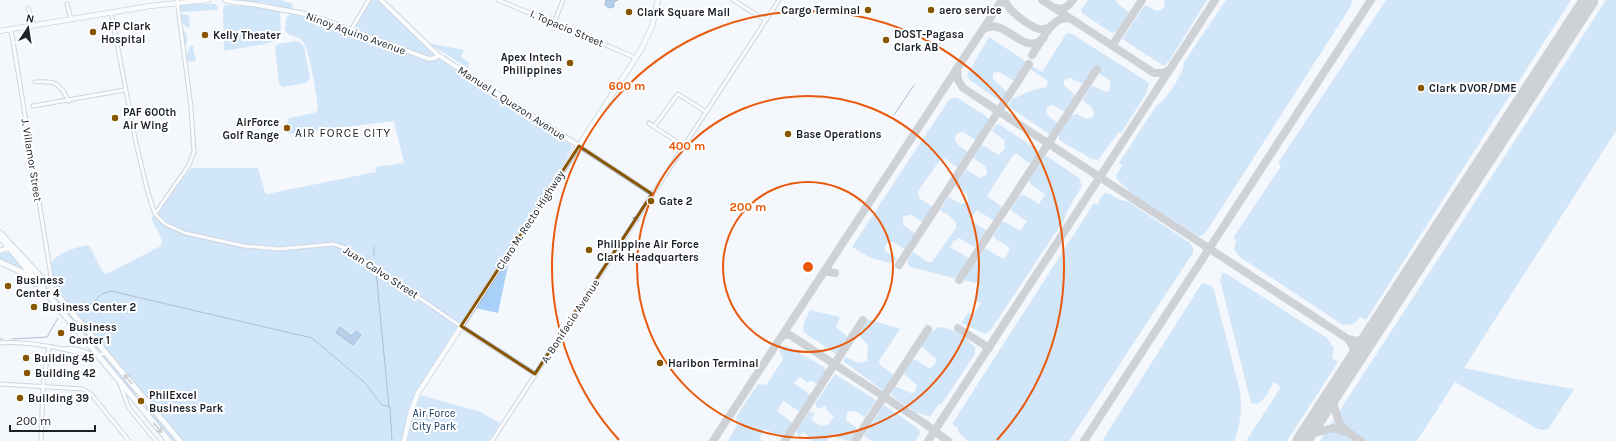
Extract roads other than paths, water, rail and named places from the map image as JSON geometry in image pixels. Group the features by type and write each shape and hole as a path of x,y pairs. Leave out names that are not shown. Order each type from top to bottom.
{"main road":[{"path":"0,31 177,2 208,0"},
{"name":"Claro M. Recto Highway","path":"404,441 411,411 418,393 579,146 632,56 652,26 658,0"},
{"path":"0,233 95,355 119,381 169,441"},
{"path":"0,238 53,290 180,441"},
{"path":"0,251 11,248"},
{"path":"0,262 22,272 50,298"}],"street":[{"name":"Ninoy Aquino Avenue","path":"225,0 301,13 427,58 433,59 438,55"},
{"path":"351,30 369,0"},
{"name":"Manuel L. Quezon Avenue","path":"381,0 438,55 652,194"},
{"name":"I. Topacio Street","path":"498,0 554,22 632,56"},
{"path":"554,22 563,0"},
{"path":"733,0 765,20"},
{"name":"A. Bonifacio Avenue","path":"492,441 778,0"},
{"path":"155,214 189,165 194,152 191,107 177,2"},
{"path":"67,4 71,19"},
{"path":"28,8 34,25"},
{"path":"111,12 139,158 155,214"},
{"name":"J. Villamor Street","path":"11,29 53,290"},
{"path":"35,82 56,83 60,86 69,101"},
{"path":"33,106 69,101 125,90"},
{"path":"654,127 678,94 706,112"},
{"path":"649,123 684,146"},
{"name":"Juan Calvo Street","path":"155,214 165,224 179,231 244,246 279,249 327,244 342,246 356,253 461,326 535,374"},
{"path":"0,343 8,342 67,348 95,355 106,353"},
{"path":"41,441 43,386 48,347"},
{"path":"119,381 129,408 156,441"},
{"path":"0,384 83,389 87,391 127,440"}],"waterway":[{"path":"934,53 943,38"},
{"path":"894,115 914,85"},
{"path":"374,247 374,256"},
{"path":"376,271 389,407"},
{"path":"84,311 102,294 111,291 312,338 365,383 382,405 390,407 392,441"},
{"path":"12,339 47,337 58,318"}],"place":[{"name":"Cargo Terminal","path":"868,10"},
{"name":"aero service","path":"931,10"},
{"name":"Clark Square Mall","path":"629,12"},
{"name":"AFP Clark Hospital","path":"93,32"},
{"name":"Kelly Theater","path":"205,35"},
{"name":"DOST-Pagasa Clark AB","path":"886,40"},
{"name":"Apex Intech Philippines","path":"570,63"},
{"name":"Clark DVOR/DME","path":"1421,88"},
{"name":"PAF 600th Air Wing","path":"115,118"},
{"name":"AirForce Golf Range","path":"287,128"},
{"name":"Base Operations","path":"788,134"},
{"name":"Gate 2","path":"651,201"},
{"name":"Philippine Air Force Clark Headquarters","path":"589,250"},
{"name":"Business Center 4","path":"8,286"},
{"name":"Business Center 2","path":"34,307"},
{"name":"Business Center 1","path":"61,333"},
{"name":"Building 45","path":"26,358"},
{"name":"Haribon Terminal","path":"660,363"},
{"name":"Building 42","path":"27,373"},
{"name":"Building 39","path":"20,398"},
{"name":"PhilExcel Business Park","path":"141,401"}],"district":[{"name":"AIR FORCE CITY","path":"343,133"}],"park label":[{"name":"Air Force City Park","path":"434,419"}]}
